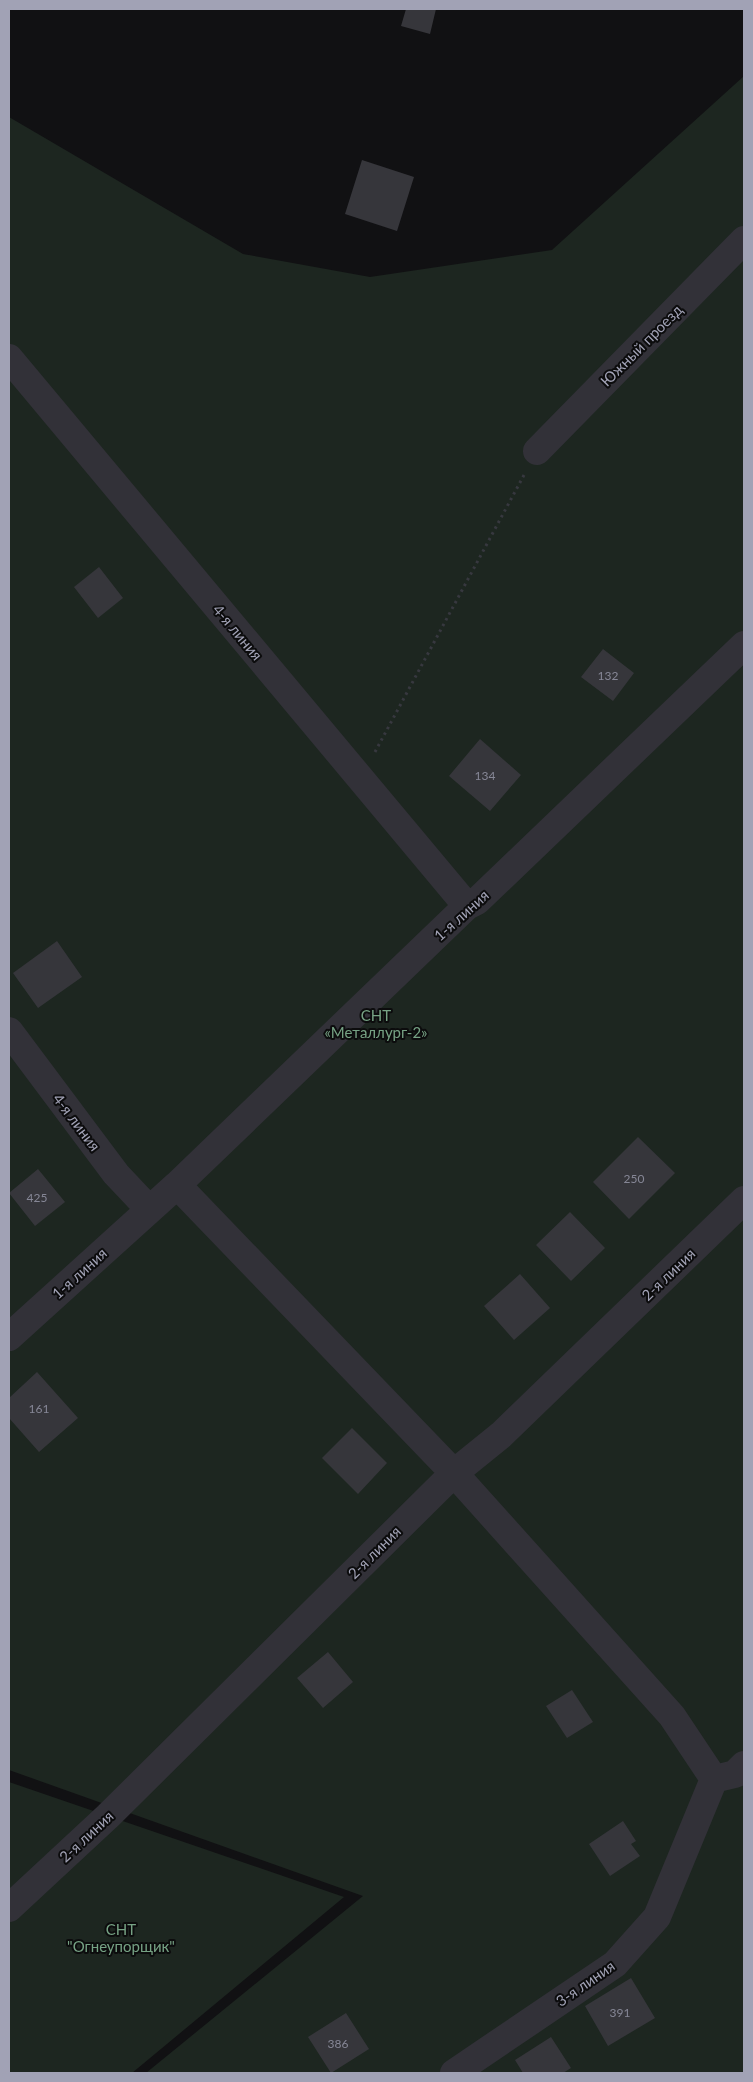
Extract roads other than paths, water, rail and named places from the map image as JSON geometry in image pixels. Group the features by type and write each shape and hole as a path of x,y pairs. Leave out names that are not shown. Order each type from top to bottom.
{"lane":[{"name":"Южный проезд","path":"537,450 744,240"},
{"name":"4-я линия","path":"9,358 467,906"},
{"name":"1-я линия","path":"9,1337 177,1185 467,906 477,901 744,646"},
{"name":"4-я линия","path":"9,1031 116,1174 149,1209"},
{"path":"177,1185 454,1473 672,1716 731,1772"},
{"name":"2-я линия","path":"9,1908 108,1816 454,1473 500,1436 744,1200"},
{"name":"3-я линия","path":"454,2073 615,1964 657,1917 731,1772"}],"park label":[{"name":"СНТ «Металлург-2»","path":"376,1024"},
{"name":"СНТ \"Огнеупорщик\"","path":"121,1938"}]}
